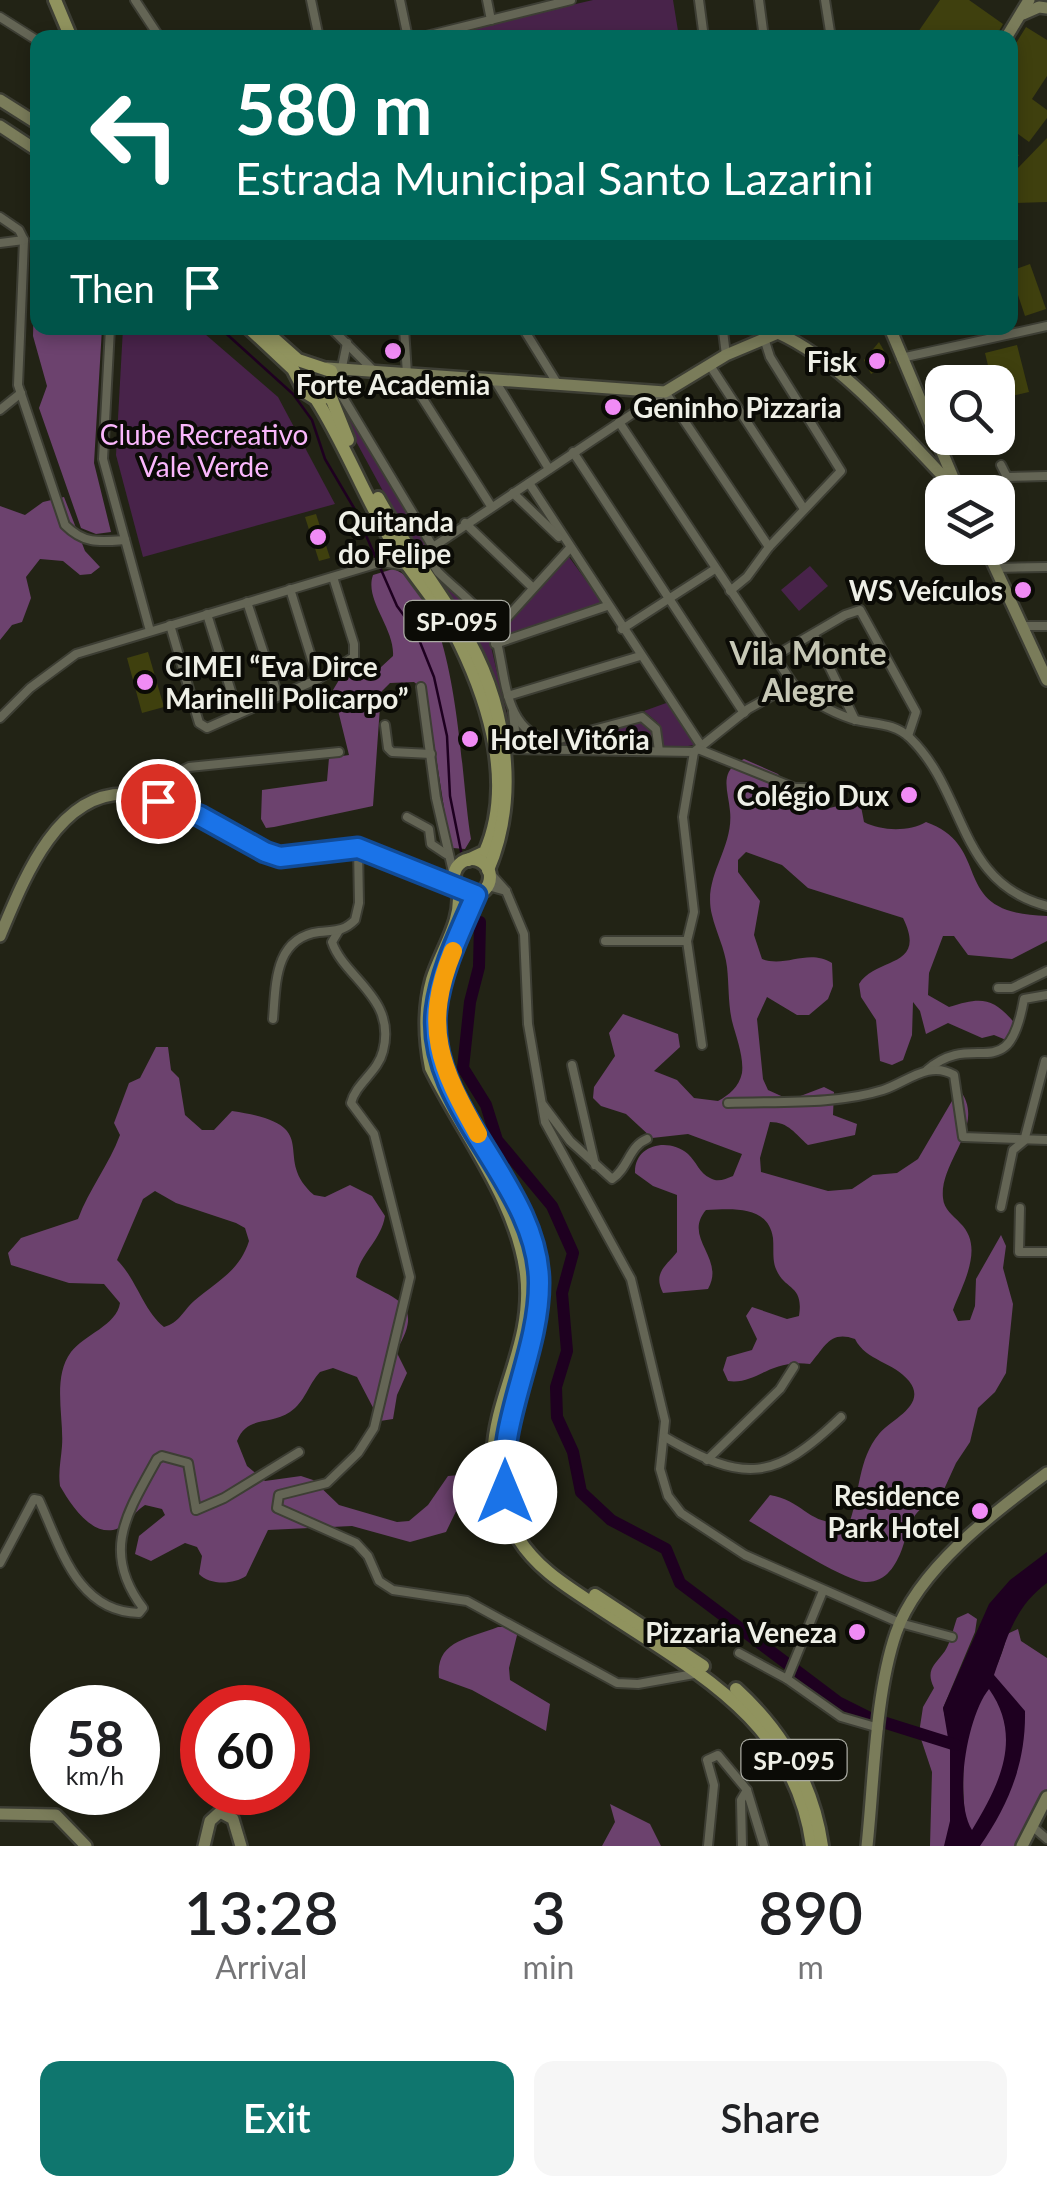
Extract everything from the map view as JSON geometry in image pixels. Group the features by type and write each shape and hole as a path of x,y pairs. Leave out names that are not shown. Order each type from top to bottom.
{"main road":[{"path":"55,0 68,30"},
{"path":"64,0 77,30"},
{"path":"1012,30 1029,0"},
{"path":"1023,14 1046,7"},
{"path":"0,100 30,119"},
{"path":"0,126 30,146"},
{"name":"SP-095","path":"256,335 302,382 305,392 316,399 392,542 460,642 488,720 497,768 497,815 485,852 458,866 460,911 428,998 427,1046 431,1068 510,1215 527,1279 522,1330 494,1428 494,1481 516,1536 534,1561 700,1673 744,1708 776,1747 805,1808 812,1846"},
{"name":"SP-095","path":"270,335 298,360 325,367 347,440 390,520 464,631 510,749 506,806 489,876"},
{"path":"280,335 325,367 665,392 726,355 773,335"},
{"path":"780,335 802,344 938,462"},
{"path":"891,335 938,462 947,475"},
{"path":"302,382 325,367"},
{"path":"316,399 370,370"},
{"path":"994,565 1047,680"},
{"path":"0,936 36,861 62,822 85,803 123,794 200,816 280,857 358,848 440,884 456,883 476,895 489,876 478,860 468,860"},
{"name":"SP-095","path":"476,895 445,970 436,1030 448,1081 512,1194 536,1257 537,1311 503,1451 505,1492 522,1530 554,1568 737,1690 759,1710 796,1764 822,1846"},
{"path":"868,1846 886,1670 900,1623 926,1582 969,1535 1047,1473"},
{"path":"1022,1846 1047,1797"},
{"path":"204,1846 210,1821 220,1812 233,1819 241,1846"},
{"path":"0,1814 56,1815 86,1846"}],"street":[{"path":"136,0 155,30"},
{"path":"310,0 317,30"},
{"path":"400,0 406,30"},
{"path":"488,0 491,20"},
{"path":"450,30 571,0"},
{"path":"699,0 703,30"},
{"path":"758,0 763,30"},
{"path":"825,0 830,30"},
{"path":"0,17 30,36"},
{"path":"0,216 19,230 24,240 21,393 65,524 77,537 91,542 125,540"},
{"path":"0,243 24,240"},
{"path":"1018,332 1047,326"},
{"path":"110,335 103,459 150,630"},
{"path":"338,335 370,370"},
{"path":"404,335 407,374 491,506"},
{"path":"528,335 557,383"},
{"path":"532,335 532,340"},
{"path":"724,335 726,355"},
{"path":"901,358 1006,335"},
{"path":"730,591 842,471 770,356 763,337"},
{"path":"325,367 347,342"},
{"path":"506,402 540,375 543,360"},
{"path":"709,364 804,510"},
{"path":"494,379 549,469"},
{"path":"334,387 432,546 433,564 490,623 512,708 545,745"},
{"path":"624,388 631,414"},
{"path":"432,546 665,392 769,547"},
{"path":"0,410 21,393"},
{"path":"619,422 793,684 817,705 855,720 910,732 985,869 1002,887 1023,900 1047,906"},
{"path":"573,452 744,713"},
{"path":"1001,465 1007,477 1047,476"},
{"path":"529,482 698,750"},
{"path":"513,492 570,548"},
{"path":"465,523 532,588"},
{"path":"381,562 390,554 392,542"},
{"path":"493,633 570,548"},
{"path":"0,718 30,688 76,654 381,562 408,566"},
{"path":"996,568 1047,567"},
{"path":"622,629 715,569"},
{"path":"170,624 200,723 207,728 318,679 354,658 333,577"},
{"path":"290,589 318,679"},
{"path":"247,602 278,696"},
{"path":"495,644 607,606"},
{"path":"773,657 855,610 865,614 916,712 910,732"},
{"path":"207,614 238,714"},
{"path":"1024,626 1047,626"},
{"path":"814,635 855,720"},
{"path":"508,696 640,656"},
{"path":"702,1044 687,940 694,912 683,817 698,750 765,697 793,684"},
{"path":"421,687 446,854 456,883"},
{"path":"512,708 510,749 545,745 698,750 795,788 807,788"},
{"path":"545,745 642,717 656,730 659,751"},
{"path":"385,725 392,752 431,754"},
{"path":"158,801 177,773 190,767 339,752"},
{"path":"408,817 429,829 431,844 446,854"},
{"path":"358,848 359,903 355,920 338,932 332,942 336,952 367,985 385,1036 375,1069 351,1104 374,1134 410,1277 374,1428 336,1477 327,1483 279,1495 277,1508 356,1543 368,1556 378,1581 393,1590 467,1601 617,1683 638,1684 700,1673"},
{"path":"489,876 506,891 524,934 528,1024 540,1101 555,1146 631,1279 662,1403 665,1437 660,1469 668,1496 681,1513 745,1554 900,1623 952,1637"},
{"path":"274,1020 278,964 291,945 310,934 338,932"},
{"path":"605,941 687,940"},
{"path":"998,988 1016,987 1047,970"},
{"path":"1016,987 1026,997"},
{"path":"1026,997 1047,995"},
{"path":"728,1103 850,1097 884,1090 926,1070 943,1056 992,1053 1008,1046 1018,1034 1026,997"},
{"path":"1000,1207 1013,1150 1024,1140 1045,1061"},
{"path":"572,1065 595,1165"},
{"path":"926,1070 946,1070 954,1076 962,1137 1047,1140"},
{"path":"540,1101 570,1142 605,1176 616,1177 635,1146 646,1139"},
{"path":"1020,1208 1019,1252 1047,1252"},
{"path":"707,1460 780,1389 794,1366"},
{"path":"665,1437 707,1460 739,1470 777,1464 809,1448 841,1416"},
{"path":"0,1563 34,1498 84,1591 119,1612 139,1613 143,1608 127,1586 118,1548 157,1459 162,1456 188,1462 196,1510 224,1498 299,1452"},
{"path":"788,1677 823,1591"},
{"path":"739,1653 788,1677 841,1717 881,1724"},
{"path":"708,1846 714,1785 707,1764 710,1756 718,1754 746,1790 764,1846"},
{"path":"742,1846 741,1800 746,1790"},
{"path":"1033,1827 1047,1839"}],"green space":[{"path":"593,0 673,0 678,30 473,30"},
{"name":"Clube Recreativo Vale Verde","path":"123,335 206,335 278,397 335,504 143,557 116,455"},
{"path":"336,391 429,545 428,557 436,573 486,625 513,741 508,743 478,644 416,552 339,410"},
{"path":"569,557 604,605 518,634 504,634 502,626"},
{"path":"810,566 828,586 799,611 781,590"},
{"path":"669,702 694,745 664,750 657,722 644,711"},
{"path":"640,720 653,730 655,748 555,748 552,743"}],"shaded area":[{"path":"102,335 94,463 111,532 96,534 81,528 39,408 47,386 33,336"},
{"path":"64,497 85,551 100,567 91,574 80,575 63,561 40,559 26,577 31,598 22,622 12,625 0,640 0,506 25,515 43,502"},
{"path":"393,569 415,585 431,612 444,649 453,690 471,839 465,849 453,848 449,840 426,692 414,682 390,683 381,692 373,806 266,828 261,819 262,790 327,781 329,758 349,755 333,690 339,680 380,668 393,656 371,585 373,575"},
{"path":"744,759 778,774 802,803 825,809 860,801 864,822 887,829 926,822 947,833 960,847 982,892 995,904 1015,912 1047,916 1047,941 1012,959 968,955 954,936 943,936 929,973 928,995 949,1007 971,1001 988,1002 1003,1011 1019,1029 1006,1040 994,1035 982,1038 948,1023 926,1034 920,1011 913,1002 912,1035 903,1060 892,1065 880,1061 876,1020 861,997 859,984 867,975 905,954 909,934 903,918 808,888 782,865 746,852 738,860 738,872 760,901 754,935 762,959 814,957 832,963 833,986 828,999 809,1015 797,1015 767,997 757,1019 763,1079 768,1090 790,1100 824,1087 834,1092 833,1115 857,1124 855,1135 808,1145 787,1126 770,1122 760,1158 761,1172 828,1191 852,1189 873,1175 897,1173 918,1159 959,1089 966,1103 966,1130 948,1170 943,1198 971,1243 970,1265 953,1310 958,1321 970,1320 976,1279 1001,1235 1006,1246 1003,1268 1013,1304 1006,1373 995,1392 978,1408 970,1442 941,1496 919,1511 893,1567 872,1582 840,1573 749,1521 770,1495 825,1521 850,1521 872,1444 906,1411 914,1397 909,1381 866,1352 855,1339 840,1337 829,1342 810,1364 784,1365 747,1379 728,1381 723,1370 727,1357 752,1350 757,1339 746,1316 752,1307 787,1319 799,1316 799,1298 775,1265 770,1227 764,1219 747,1211 706,1210 699,1230 712,1268 708,1289 663,1293 660,1275 677,1252 677,1195 653,1186 635,1173 640,1156 662,1145 680,1149 703,1174 716,1180 733,1176 742,1154 688,1134 652,1138 626,1114 601,1106 593,1098 594,1087 615,1056 609,1033 623,1014 678,1034 680,1047 654,1071 677,1080 694,1098 718,1101 741,1078 742,1060 731,1014 726,960 710,901 730,825 728,775"},
{"path":"156,1047 168,1047 171,1070 179,1078 185,1115 202,1130 214,1130 232,1111 262,1117 289,1133 296,1167 314,1195 325,1197 350,1185 372,1196 385,1216 356,1277 393,1297 407,1311 405,1334 396,1351 407,1373 397,1395 393,1419 380,1421 357,1377 333,1368 320,1372 290,1412 253,1424 241,1433 237,1441 247,1466 265,1481 301,1476 313,1480 339,1505 397,1522 409,1521 428,1505 448,1476 460,1475 462,1499 446,1532 410,1542 352,1526 268,1530 246,1576 221,1582 199,1574 202,1556 197,1547 185,1543 151,1561 135,1554 139,1536 165,1515 162,1509 145,1505 121,1527 104,1530 88,1522 69,1501 59,1481 62,1373 71,1352 113,1318 120,1303 104,1284 69,1283 11,1265 8,1253 21,1238 78,1219 120,1135 114,1123 129,1083 140,1078","holes":["155,1191 176,1203 236,1223 245,1228 249,1241 233,1268 164,1327 117,1260 143,1199"]},
{"path":"1047,1552 1047,1583 1019,1613 994,1675 1025,1711 1019,1765 1007,1799 980,1846 944,1846 950,1821 950,1750 943,1708 989,1604 1010,1580","holes":["989,1689 1005,1725 1004,1760 972,1830 966,1816 963,1779 969,1738"]},
{"path":"968,1613 977,1619 975,1632 943,1708 952,1746 954,1822 946,1846 930,1846 932,1772 919,1733 923,1707 934,1688 932,1668 947,1647 957,1618"},
{"path":"498,1627 519,1627 510,1680 550,1704 546,1731 472,1690 439,1678 439,1665 448,1648"},
{"path":"1018,1629 1021,1641 1047,1658 1047,1793 1020,1846 970,1846 964,1794 967,1739 1007,1634"},
{"path":"610,1804 650,1824 661,1846 602,1846 615,1822"}],"building":[{"path":"940,0 969,0 1003,24 1000,30 919,30"},
{"path":"1026,27 1047,40 1047,76 1032,99 1047,110 1047,118 1029,142 1018,134 1018,40"},
{"path":"1047,138 1047,202 1018,203 1018,168"},
{"path":"1030,264 1046,309 1025,316 1018,295 1018,268"},
{"name":"Fisk","path":"879,342 891,363 871,374 864,360"},
{"path":"1017,345 1029,392 1015,395 1015,365 988,365 985,353"},
{"name":"Quitanda do Felipe","path":"316,514 330,558 319,561 305,517"},
{"name":"CIMEI “Eva Dirce Marinelli Policarpo”","path":"148,652 164,707 142,713 127,658"}],"waterway":[{"path":"228,335 293,394 312,420 325,459 354,508 397,606 416,632 434,677 447,736 450,796 462,856"},
{"path":"480,922 479,967 470,1002 463,1068 486,1105 497,1140 552,1206 573,1253 562,1293 567,1351 556,1387 557,1417 573,1452 581,1492 611,1520 666,1549 680,1583 838,1702 870,1718 956,1745"}],"slow traffic":[{"path":"453,951 436,1010 436,1030 448,1081 478,1134"}],"place":[{"name":"Forte Academia","path":"393,351"},
{"name":"Fisk","path":"877,361"},
{"name":"Geninho Pizzaria","path":"613,407"},
{"name":"Quitanda do Felipe","path":"318,537"},
{"name":"WS Veículos","path":"1023,590"},
{"name":"CIMEI “Eva Dirce Marinelli Policarpo”","path":"145,682"},
{"name":"Hotel Vitória","path":"470,739"},
{"name":"Colégio Dux","path":"909,795"},
{"name":"Residence Park Hotel","path":"980,1511"},
{"name":"Pizzaria Veneza","path":"857,1632"}],"district":[{"name":"Vila Monte Alegre","path":"808,670"}],"route":[{"path":"158,801 200,816 280,857 358,848 440,884 456,885 466,894 476,895 445,970 436,1030 448,1081 528,1230 540,1282 533,1339 503,1451 505,1492"}]}
